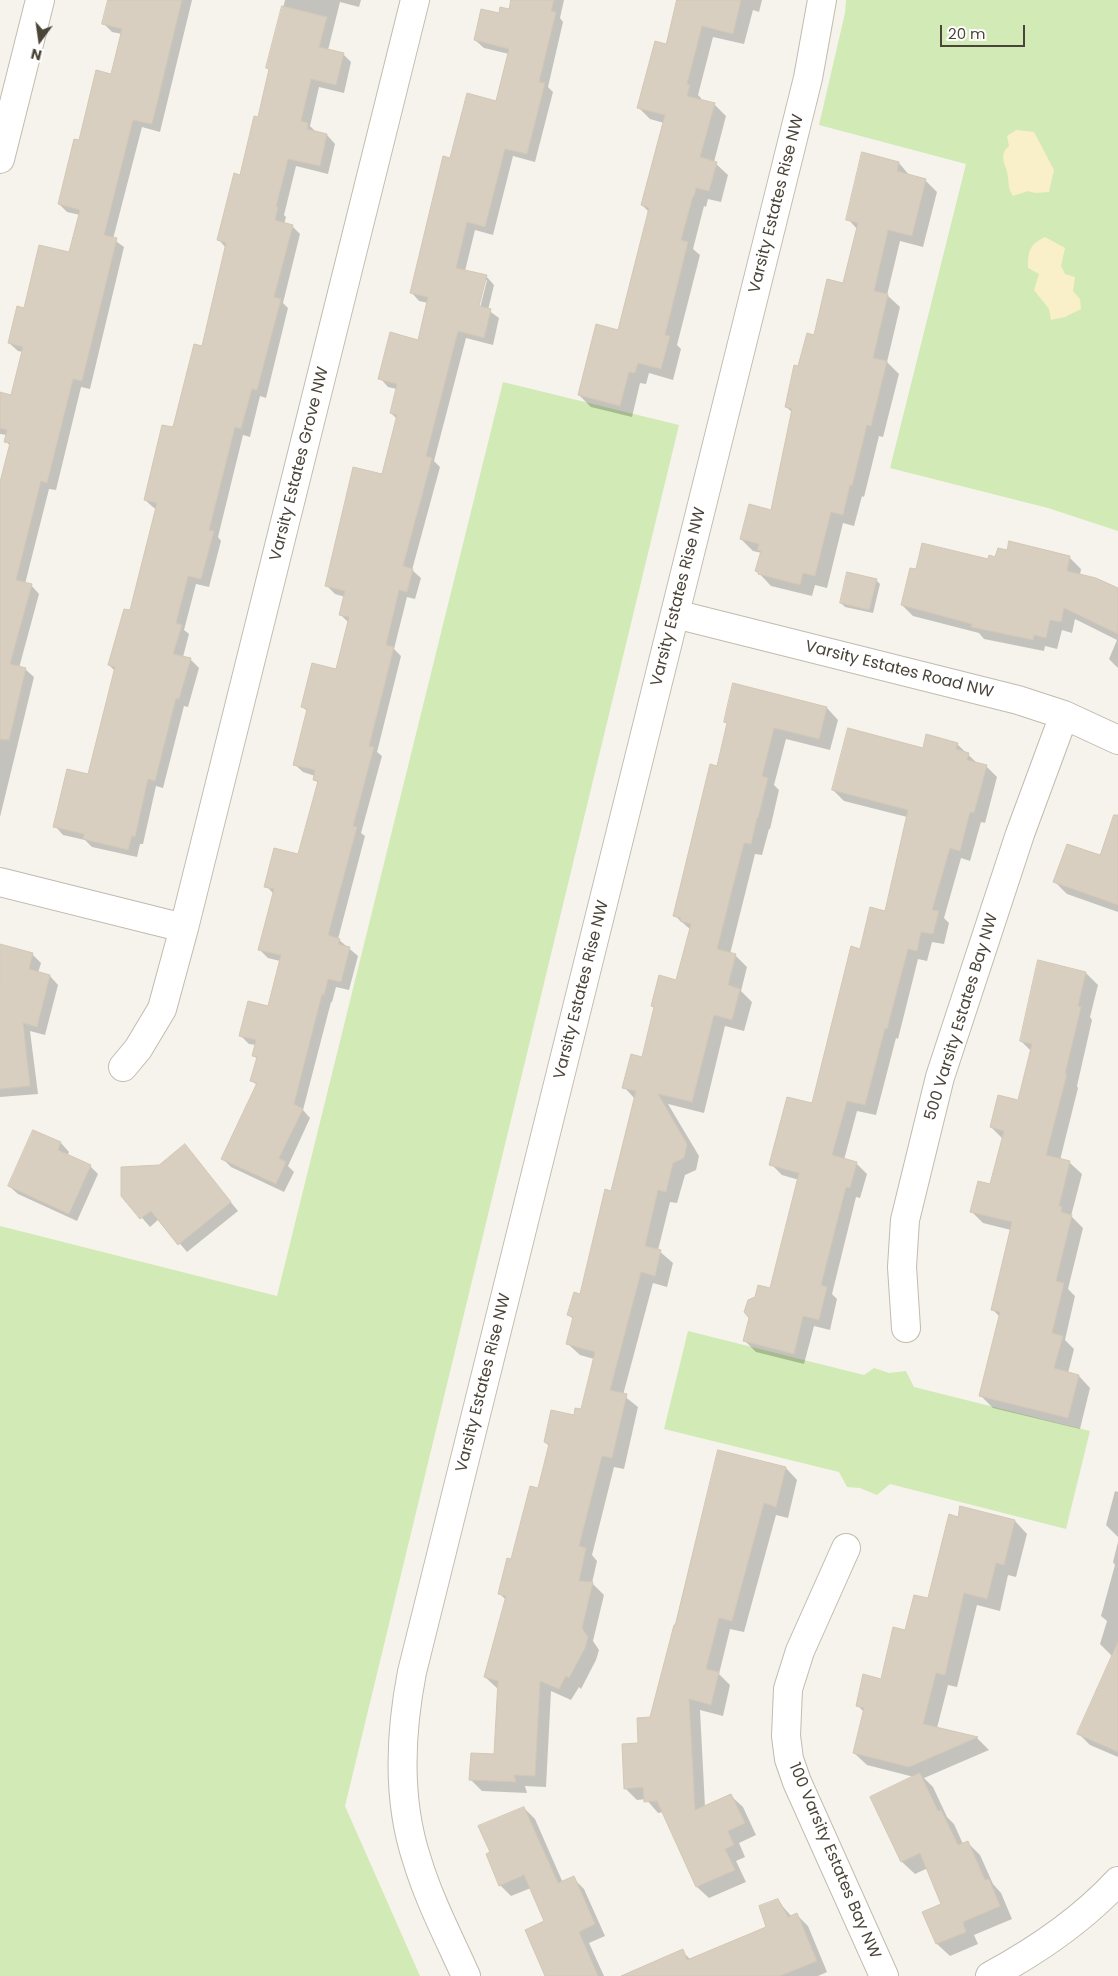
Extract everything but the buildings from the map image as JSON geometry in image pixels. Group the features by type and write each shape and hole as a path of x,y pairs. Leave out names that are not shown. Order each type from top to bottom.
{"street":[{"path":"0,159 40,0"},
{"name":"Varsity Estates Grove NW","path":"123,1067 138,1050 162,1009 184,928 415,0"},
{"name":"Varsity Estates Rise NW","path":"466,1976 416,1860 407,1814 402,1772 407,1696 808,78 822,0"},
{"name":"Varsity Estates Road NW","path":"675,614 1018,700 1064,715 1118,740"},
{"name":"500 Varsity Estates Bay NW","path":"906,1328 902,1267 905,1220 940,1077 1020,834 1064,715"},
{"path":"0,882 184,928"},
{"name":"100 Varsity Estates Bay NW","path":"846,1548 794,1667 788,1689 786,1736 797,1782 884,1976"},
{"path":"990,1976 1031,1954 1058,1936 1091,1908 1118,1881"}],"green space":[{"path":"846,0 1118,0 1118,531 1048,508 890,468 966,164 819,125 845,13"},
{"path":"503,382 679,425 345,1806 420,1976 0,1976 0,1226 277,1296"},
{"path":"688,1331 864,1375 874,1368 889,1373 906,1371 914,1387 1090,1431 1066,1529 890,1484 877,1495 860,1488 847,1487 839,1472 664,1429"}],"sand":[{"path":"1016,130 1034,132 1054,170 1049,192 1035,193 1028,191 1013,196 1011,194 1003,157 1005,150 1009,146 1007,136"},
{"path":"1045,237 1065,248 1061,266 1065,274 1075,277 1073,291 1080,299 1081,309 1065,317 1051,320 1049,309 1034,290 1039,274 1028,268 1030,249"}]}
